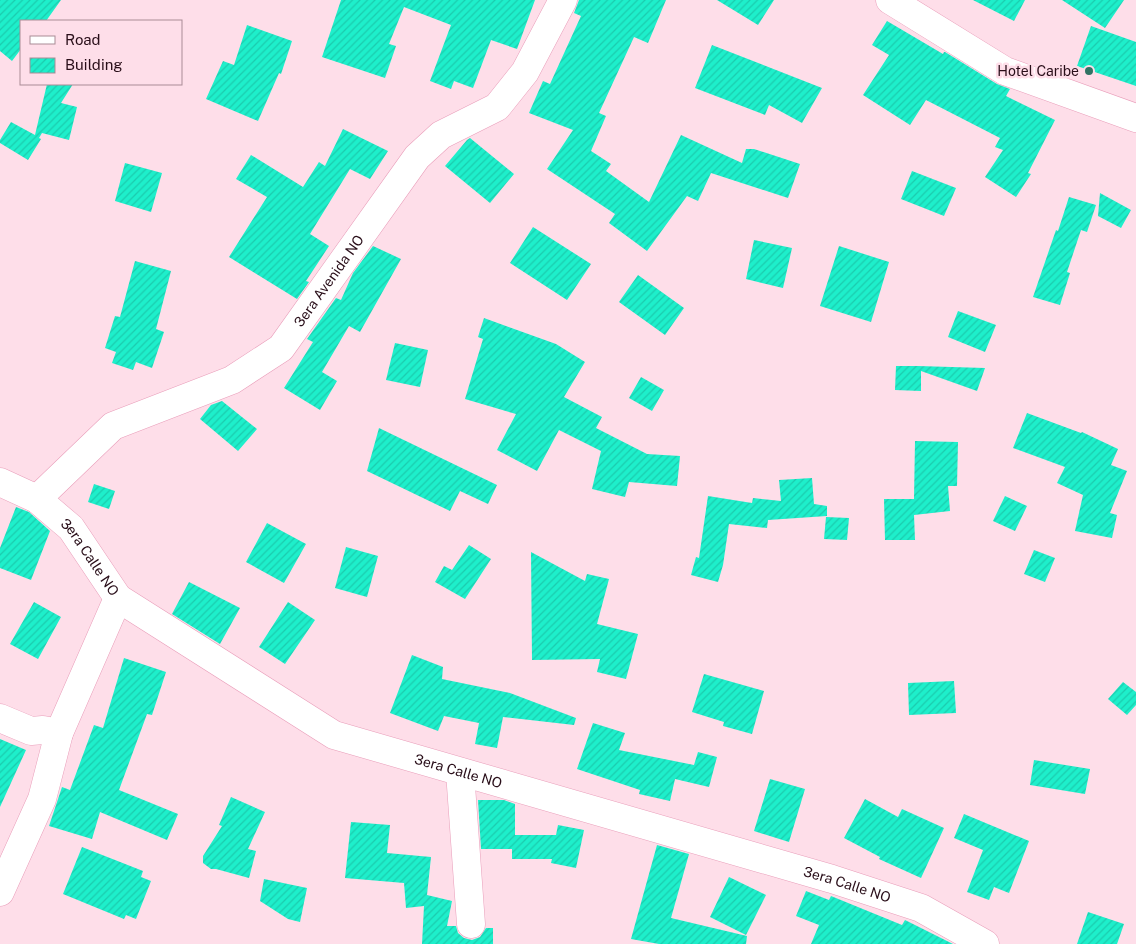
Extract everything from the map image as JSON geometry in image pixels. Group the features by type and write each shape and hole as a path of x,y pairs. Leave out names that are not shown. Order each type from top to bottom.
{"street":[{"name":"3era Avenida NO","path":"37,499 113,426 232,380 281,348 417,157 441,135 497,107 525,72 563,0"},
{"path":"890,0 1006,71 1136,118"},
{"name":"3era Calle NO","path":"0,482 37,499 71,528 118,598 334,735 822,876 921,908 985,944"},
{"path":"0,892 42,800 59,733 118,598"},
{"path":"0,718 31,731 43,730 59,733"},
{"path":"460,772 472,924"}],"building":[{"path":"0,0 61,0 47,20 20,20 20,50 12,61 0,51"},
{"path":"341,0 535,0 517,49 491,40 473,88 454,81 451,89 430,81 451,25 404,7 389,44 396,46 385,78 322,57"},
{"path":"579,0 666,0 648,43 634,37 599,113 606,116 591,151 611,164 606,171 649,202 681,135 742,163 746,149 754,149 800,164 788,198 711,173 698,201 687,196 647,251 609,223 615,214 547,169 573,130 529,113 543,81 550,84 581,16 574,13"},
{"path":"717,0 774,0 758,25"},
{"path":"973,0 1025,0 1014,21"},
{"path":"1062,0 1124,0 1105,28"},
{"path":"887,21 943,54 945,52 997,84 1010,89 1006,96 1055,120 1028,173 1031,174 1016,197 985,177 1003,150 995,147 1000,138 926,100 910,125 863,95 889,55 872,45"},
{"path":"247,25 292,41 281,74 279,73 258,121 206,99 223,61 234,65"},
{"path":"1091,26 1136,42 1136,86 1077,66"},
{"path":"712,45 822,88 802,123 769,105 765,115 695,88"},
{"path":"47,85 72,85 61,103 77,107 69,140 42,133 39,138 41,139 28,160 0,143 11,122 35,135"},
{"path":"343,129 388,151 370,179 350,169 310,234 329,246 306,281 309,282 297,299 229,257 267,197 236,179 251,155 303,187 319,162 325,166"},
{"path":"470,138 514,174 490,203 445,166"},
{"path":"125,163 162,173 151,212 115,201"},
{"path":"912,171 956,188 944,216 901,199"},
{"path":"1100,193 1131,210 1121,228 1098,216"},
{"path":"1069,197 1096,205 1087,232 1081,230 1067,272 1070,273 1060,305 1033,297"},
{"path":"533,227 591,264 567,300 510,263"},
{"path":"754,240 792,248 783,288 746,279"},
{"path":"373,246 401,259 360,332 349,326 322,372 337,381 320,410 284,388 313,342 307,339 336,298 341,300 353,273"},
{"path":"839,246 889,262 871,322 820,306"},
{"path":"135,261 171,271 156,329 164,332 152,368 136,362 133,370 112,363 116,352 105,348 115,316 120,317"},
{"path":"638,275 684,308 665,335 619,302"},
{"path":"958,311 996,325 985,352 948,337"},
{"path":"484,318 556,344 585,362 564,397 602,417 596,428 647,454 680,456 677,486 629,482 625,497 592,489 601,451 559,430 537,471 497,450 516,414 465,399 483,339 478,337"},
{"path":"395,343 428,350 420,387 386,380"},
{"path":"896,366 985,368 977,391 921,371 921,391 895,390"},
{"path":"641,377 664,390 652,411 629,398"},
{"path":"222,401 257,429 238,451 200,419 211,405"},
{"path":"1027,413 1082,432 1118,449 1111,465 1127,471 1110,513 1117,515 1112,538 1075,531 1083,495 1057,483 1065,467 1013,448"},
{"path":"379,428 497,485 488,504 460,491 450,511 367,471"},
{"path":"915,441 958,442 957,486 948,486 950,511 914,515 915,540 885,540 884,499 914,499"},
{"path":"812,478 814,504 827,506 827,516 768,520 767,528 729,524 723,565 718,582 691,575 696,557 699,558 708,496 752,503 753,498 781,501 779,480"},
{"path":"94,484 115,491 109,509 88,502"},
{"path":"1005,496 1027,506 1015,531 993,521"},
{"path":"16,507 29,512 50,531 31,580 0,568 0,548"},
{"path":"826,517 849,518 847,540 824,539"},
{"path":"267,523 306,544 284,583 246,562"},
{"path":"469,545 491,559 465,599 435,582 444,566 452,570"},
{"path":"346,547 378,556 367,597 335,588"},
{"path":"1034,550 1055,558 1045,582 1024,574"},
{"path":"531,552 585,581 587,574 609,579 597,624 638,634 626,679 597,672 600,659 532,660"},
{"path":"189,582 240,608 220,644 172,614"},
{"path":"34,602 61,617 38,659 10,644"},
{"path":"288,602 315,620 285,664 259,647"},
{"path":"412,655 443,667 442,679 510,693 576,718 574,725 503,717 497,748 475,744 479,723 444,716 438,731 390,713"},
{"path":"124,658 166,672 152,715 147,714 119,790 178,814 167,840 100,812 92,839 49,826 62,787 70,790 94,725 103,728"},
{"path":"704,674 764,691 752,734 723,726 724,722 692,712"},
{"path":"954,681 956,713 909,715 908,683"},
{"path":"1123,682 1136,692 1136,705 1127,715 1108,699"},
{"path":"593,723 625,733 619,750 694,765 698,752 717,757 709,787 675,779 670,801 639,794 640,790 577,769"},
{"path":"0,739 26,750 0,807"},
{"path":"1034,760 1090,769 1085,794 1030,785"},
{"path":"770,779 805,789 789,842 754,831"},
{"path":"231,797 265,812 248,849 256,851 249,878 211,869 203,863 203,856 222,826 219,825"},
{"path":"865,799 898,817 902,809 944,828 921,878 879,859 880,857 844,838"},
{"path":"478,800 504,800 515,804 515,835 556,835 558,825 584,830 576,868 551,863 552,859 512,859 512,849 481,849"},
{"path":"964,814 1029,841 1009,893 994,887 989,900 967,892 983,850 954,838"},
{"path":"351,822 390,825 387,853 431,857 427,895 452,901 447,926 456,926 458,933 464,938 472,940 480,937 486,928 493,928 493,944 422,944 424,906 406,908 404,883 345,878"},
{"path":"657,845 689,854 671,918 747,936 746,944 659,944 631,939"},
{"path":"82,847 143,871 141,877 151,881 136,919 126,915 124,919 63,894"},
{"path":"729,877 766,895 746,935 710,917"},
{"path":"264,879 307,888 300,922 288,919 260,901"},
{"path":"806,891 829,900 831,896 902,925 905,920 953,944 811,944 819,925 796,916"},
{"path":"1088,912 1124,924 1117,944 1077,944"}],"place":[{"name":"Hotel Caribe","path":"1089,71"}]}
